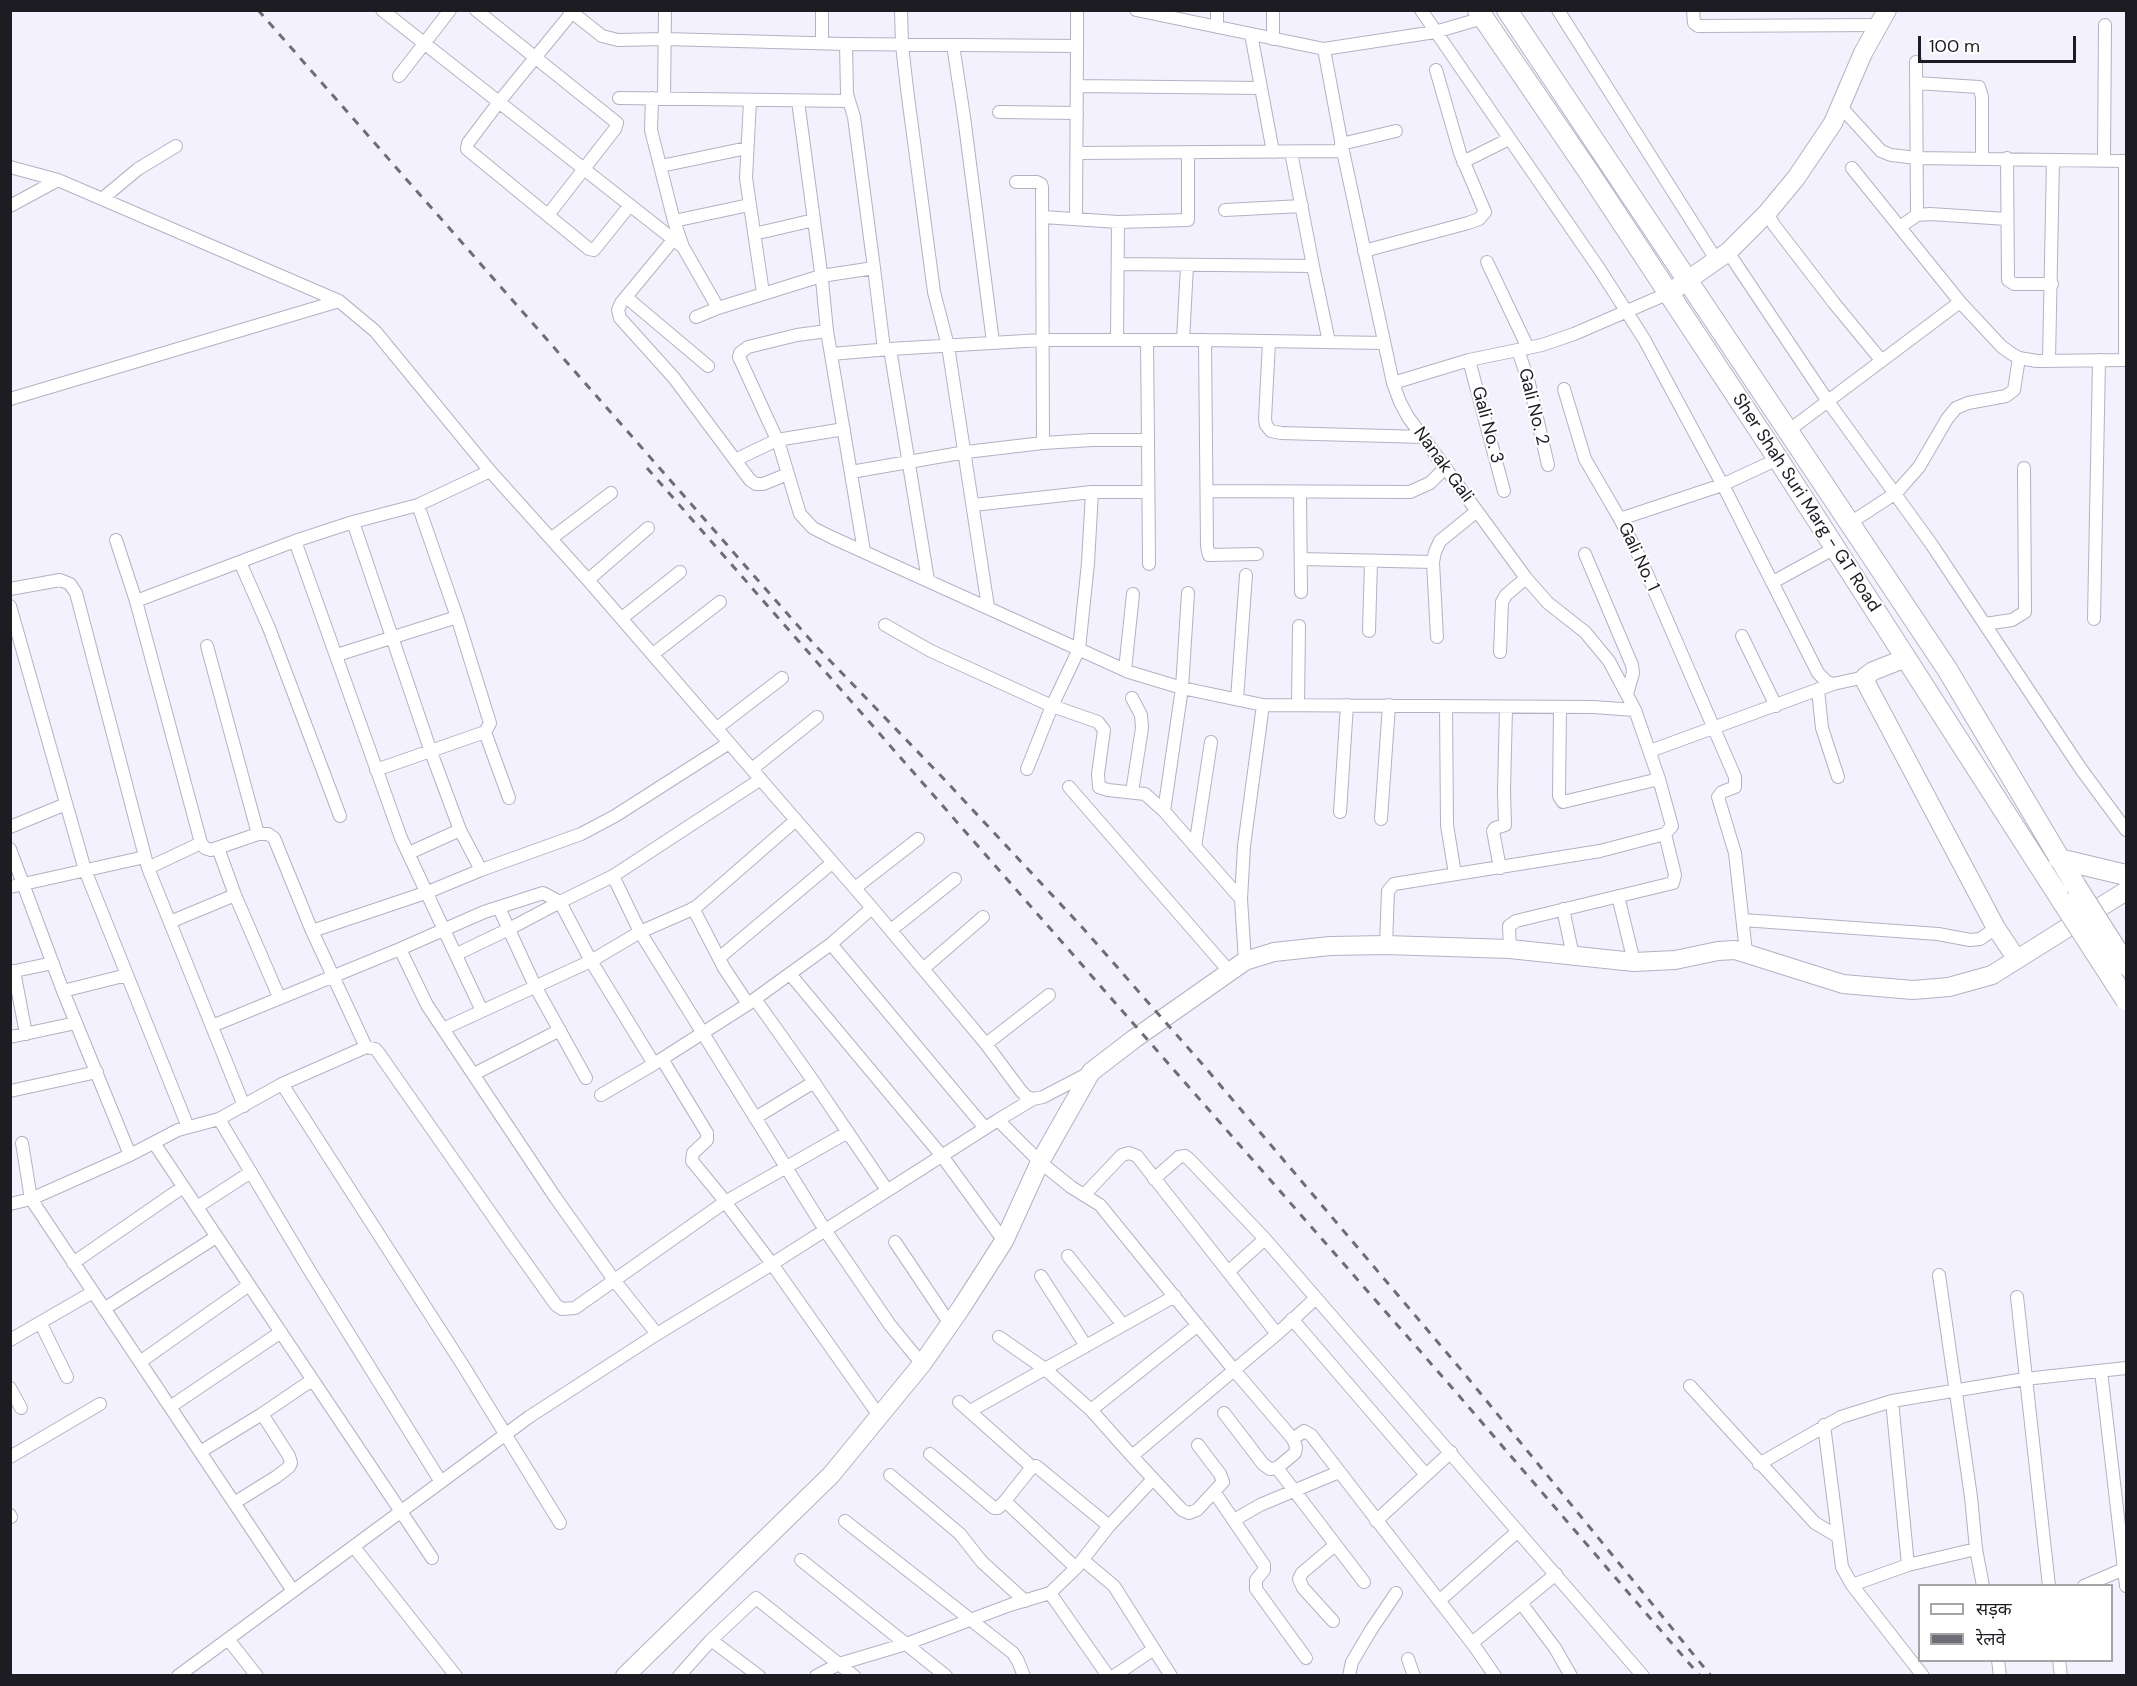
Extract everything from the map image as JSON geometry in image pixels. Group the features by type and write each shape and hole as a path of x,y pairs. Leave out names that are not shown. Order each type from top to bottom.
{"main road":[{"name":"Sher Shah Suri Marg - GT Road","path":"1507,10 1947,669 2076,886 2127,965"},
{"name":"Sher Shah Suri Marg - GT Road","path":"1480,14 1778,459 2127,1000"},
{"path":"2059,858 2127,875"}],"street":[{"path":"382,10 678,243 718,308"},
{"path":"399,76 450,10"},
{"path":"476,10 617,123 615,129 548,215"},
{"path":"665,10 665,39 658,98 651,130 678,243"},
{"path":"822,10 822,43"},
{"path":"901,10 902,45 934,292 948,346 988,607"},
{"path":"1076,219 1077,10"},
{"path":"1136,10 1324,49 1435,32 1480,14"},
{"path":"1217,10 1217,27"},
{"path":"1273,10 1273,39"},
{"path":"1421,10 1627,310 1722,485 1818,673 1827,682 1833,684"},
{"path":"1558,10 1722,257 1896,494 2081,768 2127,830"},
{"path":"1693,10 1694,23 1698,26 1814,25 1883,18"},
{"path":"1757,10 1757,25"},
{"path":"1814,10 1814,25"},
{"path":"630,205 594,250 589,249 467,149 468,143 571,11 594,31 609,39 1077,46"},
{"path":"1392,383 1469,360 1523,349 1574,334 1669,293 1722,257 1767,213 1825,138 1863,53 1883,18"},
{"path":"2104,25 2104,160"},
{"path":"1251,34 1273,152"},
{"path":"846,44 846,83 854,117 874,268 928,580"},
{"path":"953,45 993,342"},
{"name":"Nanak Gali","path":"1324,49 1342,147 1392,383 1408,417 1526,578 1548,603 1595,643 1609,661 1635,710 1650,751 1672,826 1665,834"},
{"path":"1916,62 1917,215"},
{"path":"1364,250 1468,223 1484,216 1485,208 1463,162 1436,70"},
{"path":"1916,83 1979,87 1982,97 1982,158"},
{"path":"1077,86 1261,88"},
{"path":"619,98 849,101"},
{"path":"750,101 746,178 763,293"},
{"path":"798,101 827,331 864,551"},
{"path":"1841,106 1881,151 1891,155 1917,158 2126,161 2126,360 2019,358 2002,347 1960,302 1852,168"},
{"path":"999,112 1077,113"},
{"path":"1077,153 1291,152 1342,147 1396,131"},
{"path":"1463,162 1509,139"},
{"path":"102,199 138,169 176,146"},
{"path":"661,166 747,148"},
{"path":"1291,152 1329,342"},
{"path":"1043,217 1119,222 1188,220 1188,153"},
{"path":"2007,158 2008,280 2014,284 2052,284"},
{"path":"2049,360 2053,160"},
{"path":"10,166 58,180 339,301 375,332 490,471 622,618 891,930 986,1044 1021,1091 1033,1099"},
{"path":"10,206 58,180"},
{"path":"1016,182 1041,184 1043,443"},
{"path":"674,221 749,205"},
{"path":"1225,210 1302,206"},
{"path":"1767,213 1834,303 1881,360"},
{"path":"1900,226 1917,215 1930,214 2007,219"},
{"path":"754,234 814,220"},
{"path":"1117,340 1119,222"},
{"path":"678,243 626,297 618,310 620,318 674,378 750,480 756,484 763,484 788,474"},
{"name":"Gali No. 2","path":"1486,262 1523,349 1548,465"},
{"path":"1118,264 1313,266"},
{"path":"1183,340 1187,266"},
{"path":"696,316 821,276 874,268"},
{"path":"626,297 708,366"},
{"path":"10,399 339,301"},
{"path":"1788,431 1960,302"},
{"path":"827,331 797,335 748,347 741,352 740,360 777,440 800,514 806,522 821,532 1125,670 1182,688 1263,705 1560,707 1635,710"},
{"path":"831,354 1042,340 1384,343"},
{"path":"1147,340 1149,564"},
{"path":"1205,340 1207,546 1209,555 1257,554"},
{"path":"1269,342 1265,419 1271,431 1281,434 1423,437"},
{"path":"1850,524 1896,494 1919,467 1956,408 1968,403 2006,396 2014,390 2019,358"},
{"name":"Gali No. 3","path":"1469,360 1504,491"},
{"path":"2094,619 2099,360"},
{"name":"Gali No. 1","path":"1564,388 1585,459 1620,519 1646,573 1735,782 1733,789 1722,792 1718,797 1735,853 1743,920"},
{"path":"735,460 777,440 844,429"},
{"path":"851,472 966,452 1043,443 1148,440"},
{"path":"1620,519 1722,485 1778,459"},
{"path":"1207,491 1410,492 1430,483 1445,468"},
{"path":"1985,624 2012,620 2025,612 2024,468"},
{"path":"136,602 295,541 353,522 418,505 490,471"},
{"path":"973,505 1092,492 1148,492"},
{"path":"1027,769 1052,706 1079,649 1088,563 1092,492"},
{"path":"1300,493 1301,592"},
{"path":"552,538 611,494"},
{"path":"376,770 485,732 490,723 457,617 418,505"},
{"path":"1437,637 1433,562 1440,541 1477,511"},
{"path":"353,522 459,830 481,870"},
{"path":"588,580 648,528"},
{"path":"116,540 136,602 201,843 208,849 218,848 258,834 268,834 274,838 312,931 366,1047"},
{"path":"295,541 338,655 401,838 482,1011"},
{"path":"1773,582 1835,548"},
{"path":"1585,554 1632,665 1632,678 1627,694"},
{"path":"1301,559 1433,562"},
{"path":"1369,632 1371,561"},
{"path":"240,562 269,628 340,816"},
{"path":"622,618 680,572"},
{"path":"1237,699 1246,575"},
{"path":"1500,652 1502,602 1506,595 1526,578"},
{"path":"10,589 60,580 66,581 73,587 146,862 244,1106"},
{"path":"1164,811 1182,688 1188,593"},
{"path":"1125,670 1133,594"},
{"path":"653,654 720,602"},
{"path":"10,606 85,870 188,1127"},
{"path":"338,655 457,617"},
{"path":"885,625 931,651 1052,706 1101,725 1104,730 1098,774 1099,787 1145,794 1164,811 1241,899"},
{"path":"1298,705 1299,626"},
{"path":"1742,636 1776,706"},
{"path":"207,646 258,834"},
{"path":"1650,751 1713,726 1776,706 1833,684 1865,677 1872,671 1906,658"},
{"path":"1865,677 1868,688 1996,928 2016,958"},
{"path":"717,728 782,678"},
{"path":"1818,690 1822,728 1838,777"},
{"path":"1132,698 1141,715 1142,728 1132,792"},
{"path":"1245,961 1241,899 1244,846 1263,705"},
{"path":"1340,812 1347,705"},
{"path":"1381,819 1389,705"},
{"path":"1446,706 1447,825 1455,874"},
{"path":"1560,707 1559,796 1563,802 1659,779"},
{"path":"1500,868 1493,831 1505,825 1506,708"},
{"path":"752,769 817,717"},
{"path":"485,732 509,798"},
{"path":"1195,847 1211,742"},
{"path":"312,931 428,892 481,870 551,846 589,829 615,816 729,743"},
{"path":"457,954 613,876 761,779"},
{"path":"1069,787 1229,970"},
{"path":"10,827 66,804"},
{"path":"443,1029 591,961 640,932 693,909 796,820"},
{"path":"410,853 459,830"},
{"path":"1386,945 1390,886 1600,851 1665,834 1675,875 1673,883 1527,917 1511,923 1508,932 1510,949"},
{"path":"855,888 918,839"},
{"path":"16,886 85,870 146,862 201,843"},
{"path":"218,848 235,895 279,997"},
{"path":"10,849 16,886 53,963 130,1155"},
{"path":"719,958 832,863"},
{"path":"613,876 640,932 825,1230 890,1325 922,1364"},
{"path":"891,930 955,879"},
{"path":"178,1676 529,1417 998,1120 1033,1099 1043,1097 1091,1072 1229,970 1245,961 1274,952 1321,947 1386,945 1510,949 1634,962 1675,960 1728,950 1746,952 1843,984 1913,990 1949,987 1992,975 2127,891"},
{"path":"212,1026 499,908 543,893 560,902 591,961 707,1132 708,1140 693,1153 692,1161 772,1264 880,1417"},
{"path":"170,922 235,895"},
{"path":"1618,896 1634,962"},
{"path":"499,908 536,986 586,1078"},
{"path":"601,1095 658,1062 752,1001 831,944 872,908"},
{"path":"693,909 719,958 814,1082 887,1190"},
{"path":"1563,909 1573,956"},
{"path":"923,969 984,917"},
{"path":"1746,952 1743,920 1938,934 1970,940 1980,939 1996,928"},
{"path":"831,944 985,1128"},
{"path":"400,949 415,982 443,1029 555,1197 614,1280 657,1334"},
{"path":"26,1034 12,971 53,963"},
{"path":"790,974 942,1156 1004,1241"},
{"path":"63,991 127,975"},
{"path":"986,1044 1049,995"},
{"path":"10,1037 76,1023"},
{"path":"474,1074 560,1030"},
{"path":"10,1204 32,1199 188,1127 219,1119 282,1084 366,1047 378,1052 556,1305 562,1309 575,1308 725,1202 848,1132"},
{"path":"10,1091 97,1072"},
{"path":"625,1676 831,1474 922,1364 1004,1241 1045,1166 1091,1072"},
{"path":"755,1118 814,1082"},
{"path":"282,1084 464,1367 560,1523"},
{"path":"219,1119 441,1482"},
{"path":"998,1120 1045,1166 1071,1187 1100,1205 1293,1439 1296,1447 1295,1453 1277,1468 1270,1469 1263,1464 1224,1413"},
{"path":"22,1143 32,1199 294,1591"},
{"path":"154,1143 432,1558"},
{"path":"1085,1194 1125,1154 1137,1156 1277,1334"},
{"path":"1154,1179 1179,1157 1187,1158 1265,1239 1643,1676"},
{"path":"197,1207 251,1172"},
{"path":"73,1263 183,1187"},
{"path":"104,1309 216,1236"},
{"path":"1228,1272 1265,1239"},
{"path":"895,1242 950,1324"},
{"path":"1068,1256 1123,1325"},
{"path":"1939,1275 1983,1584"},
{"path":"1041,1276 1086,1346"},
{"path":"140,1362 249,1286"},
{"path":"10,1340 93,1292"},
{"path":"970,1411 1174,1296"},
{"path":"2017,1297 2049,1584"},
{"path":"1132,1456 1277,1334 1316,1298"},
{"path":"1292,1319 1425,1475"},
{"path":"40,1324 67,1377"},
{"path":"1091,1410 1198,1325"},
{"path":"170,1407 280,1332"},
{"path":"999,1337 1045,1369 1091,1410 1182,1510 1189,1513 1197,1510 1215,1493 1223,1478 1198,1445"},
{"path":"1759,1464 1824,1425 1852,1413 1892,1401 2025,1379 2127,1368"},
{"path":"2101,1371 2127,1586"},
{"path":"200,1452 312,1380"},
{"path":"1690,1386 1815,1523 1837,1536"},
{"path":"10,1389 21,1408"},
{"path":"959,1401 1032,1467 1038,1467 1109,1526"},
{"path":"1892,1401 1908,1565"},
{"path":"10,1457 100,1404"},
{"path":"234,1503 276,1477 291,1463 289,1456 262,1414"},
{"path":"1824,1425 1842,1567 1852,1585 1923,1676"},
{"path":"1293,1439 1302,1432 1307,1432 1439,1600 1495,1676"},
{"path":"1376,1521 1451,1452"},
{"path":"930,1454 994,1508 998,1508 1005,1501 1032,1467"},
{"path":"1277,1468 1364,1582"},
{"path":"1234,1520 1260,1505 1339,1472"},
{"path":"890,1475 967,1541 982,1562 1025,1600"},
{"path":"816,1676 839,1664 906,1644 1050,1593 1080,1564 1109,1526 1153,1479"},
{"path":"1215,1493 1264,1565 1264,1570 1256,1580 1256,1589 1306,1658"},
{"path":"1005,1501 1080,1564 1114,1586 1171,1676"},
{"path":"845,1521 1013,1653 1024,1676"},
{"path":"1439,1600 1518,1531"},
{"path":"1333,1621 1303,1588 1299,1579 1335,1545"},
{"path":"354,1546 456,1676"},
{"path":"1852,1585 1908,1565 1976,1549"},
{"path":"801,1560 946,1676"},
{"path":"2089,1584 2125,1568"},
{"path":"1472,1643 1556,1574"},
{"path":"1050,1593 1108,1676"},
{"path":"1349,1676 1352,1662 1396,1593"},
{"path":"679,1676 711,1640 756,1598 854,1676"},
{"path":"1521,1603 1550,1641 1571,1676"},
{"path":"228,1639 256,1676"},
{"path":"711,1640 759,1676"},
{"path":"1114,1676 1154,1649"},
{"path":"1906,1654 1918,1651"},
{"path":"1408,1659 1414,1676"}],"railway":[{"path":"258,10 813,643 1081,926 1204,1066 1463,1372 1711,1676"},
{"path":"647,468 1448,1383 1700,1676"}]}
